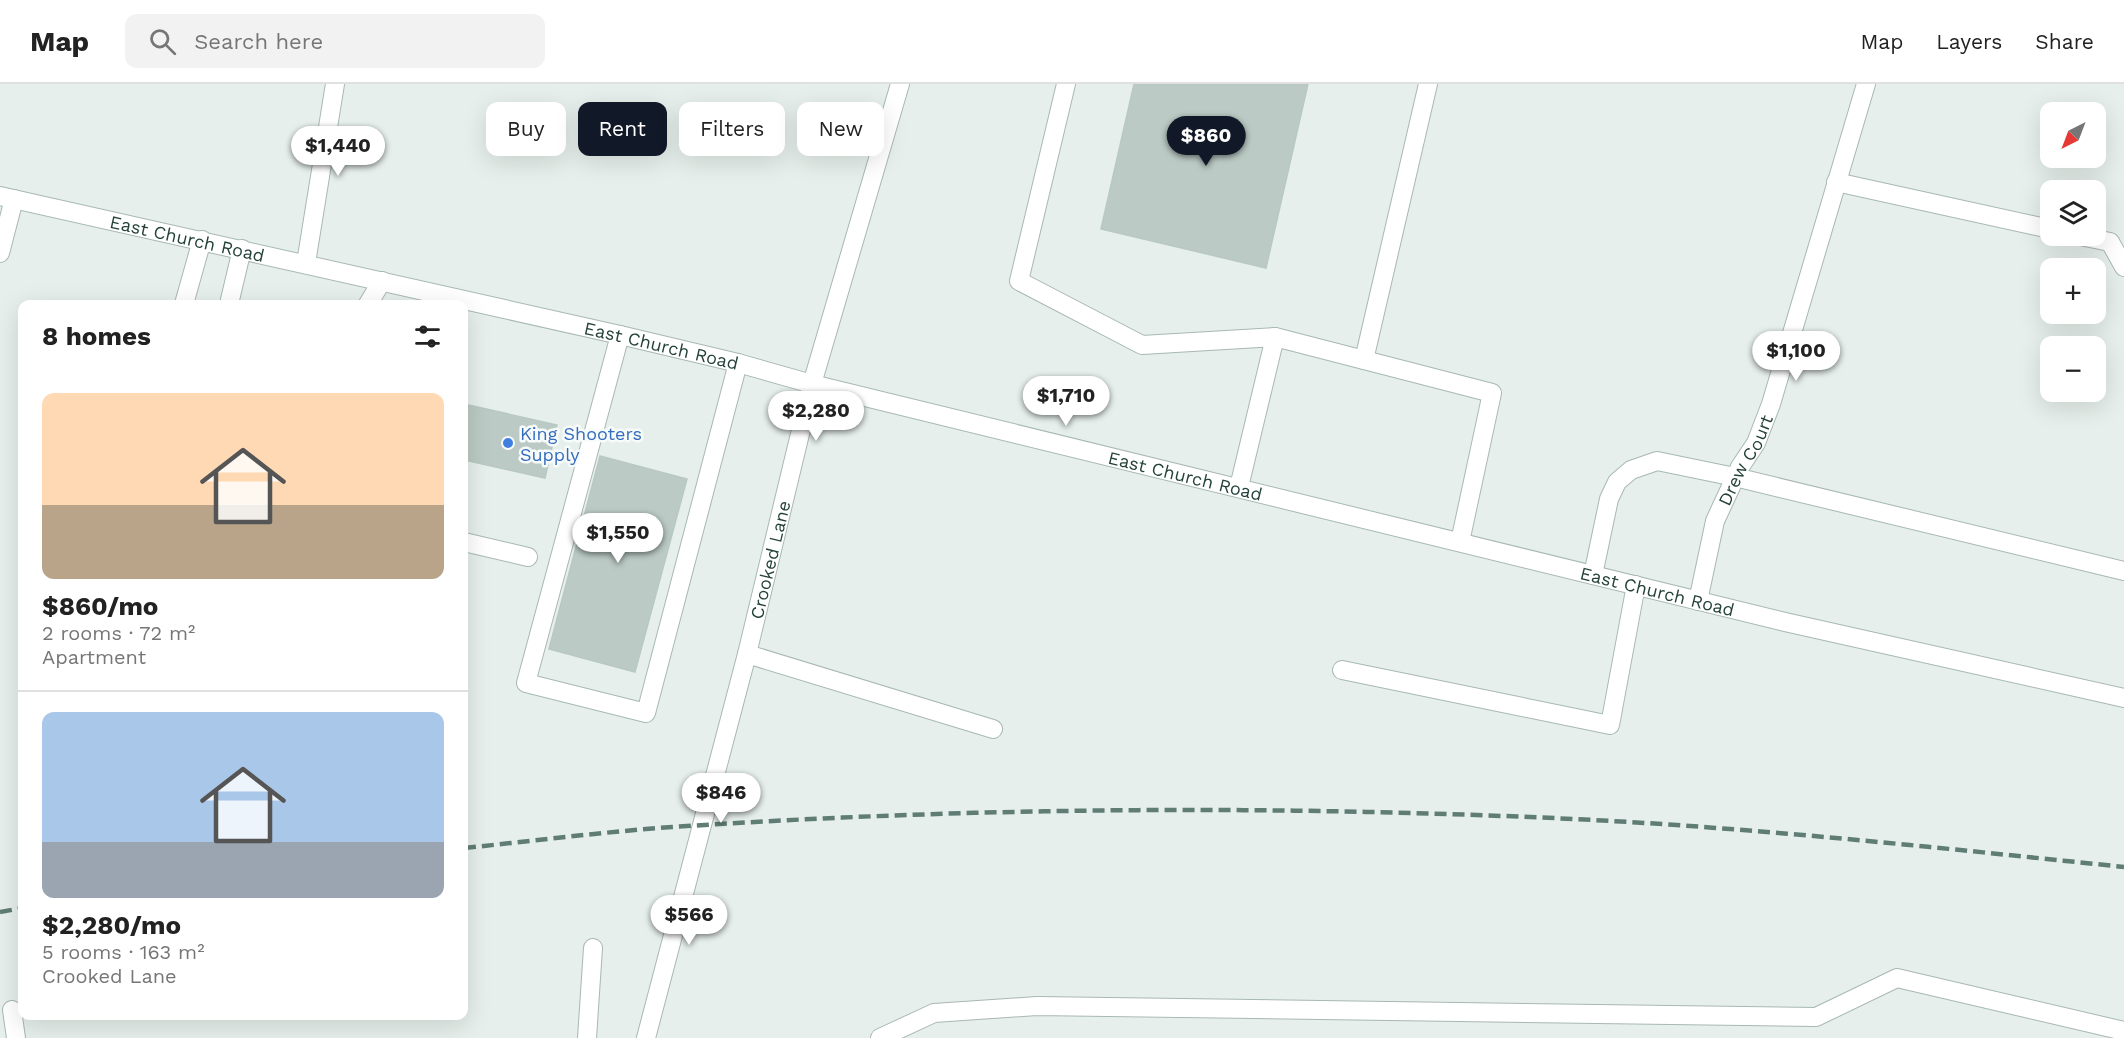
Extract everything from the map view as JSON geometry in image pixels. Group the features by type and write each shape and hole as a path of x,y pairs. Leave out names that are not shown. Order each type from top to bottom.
{"street":[{"path":"306,263 336,84"},
{"name":"Crooked Lane","path":"646,1038 747,654 812,384 900,84"},
{"path":"1066,84 1019,281 1142,345 1275,337 1492,393 1460,542"},
{"path":"1364,360 1428,84"},
{"name":"Drew Court","path":"1698,601 1715,521 1736,477 1756,443 1771,404 1866,84"},
{"path":"1836,182 2040,227"},
{"path":"0,253 7,198"},
{"name":"East Church Road","path":"7,198 382,281 420,297 436,300"},
{"path":"185,300 202,240"},
{"path":"2106,241 2110,242 2124,267"},
{"path":"230,300 242,249"},
{"path":"370,300 382,281"},
{"name":"East Church Road","path":"468,306 620,335 1698,601 2124,698"},
{"path":"620,335 526,683 646,713 738,363"},
{"path":"1239,487 1275,337"},
{"path":"1593,575 1609,499 1617,482 1631,470 1657,461 1736,477 2124,571"},
{"path":"468,543 528,557"},
{"path":"1342,670 1610,725 1636,585"},
{"path":"747,654 993,729"},
{"path":"587,1038 593,948"},
{"path":"880,1038 934,1013 1037,1006 1816,1017 1897,978 2124,1030"},
{"path":"12,1010 16,1038"}],"building":[{"path":"1134,84 1308,84 1266,268 1101,229"},
{"name":"King Shooters Supply","path":"468,405 557,425 545,478 468,461"},
{"path":"600,456 687,479 635,672 549,649"}],"railway":[{"path":"468,848 646,829 785,820 1010,812 1236,810 1461,815 1643,823 1849,839 2124,867"},
{"path":"0,912 18,909"}],"place":[{"name":"King Shooters Supply","path":"508,443"}]}
